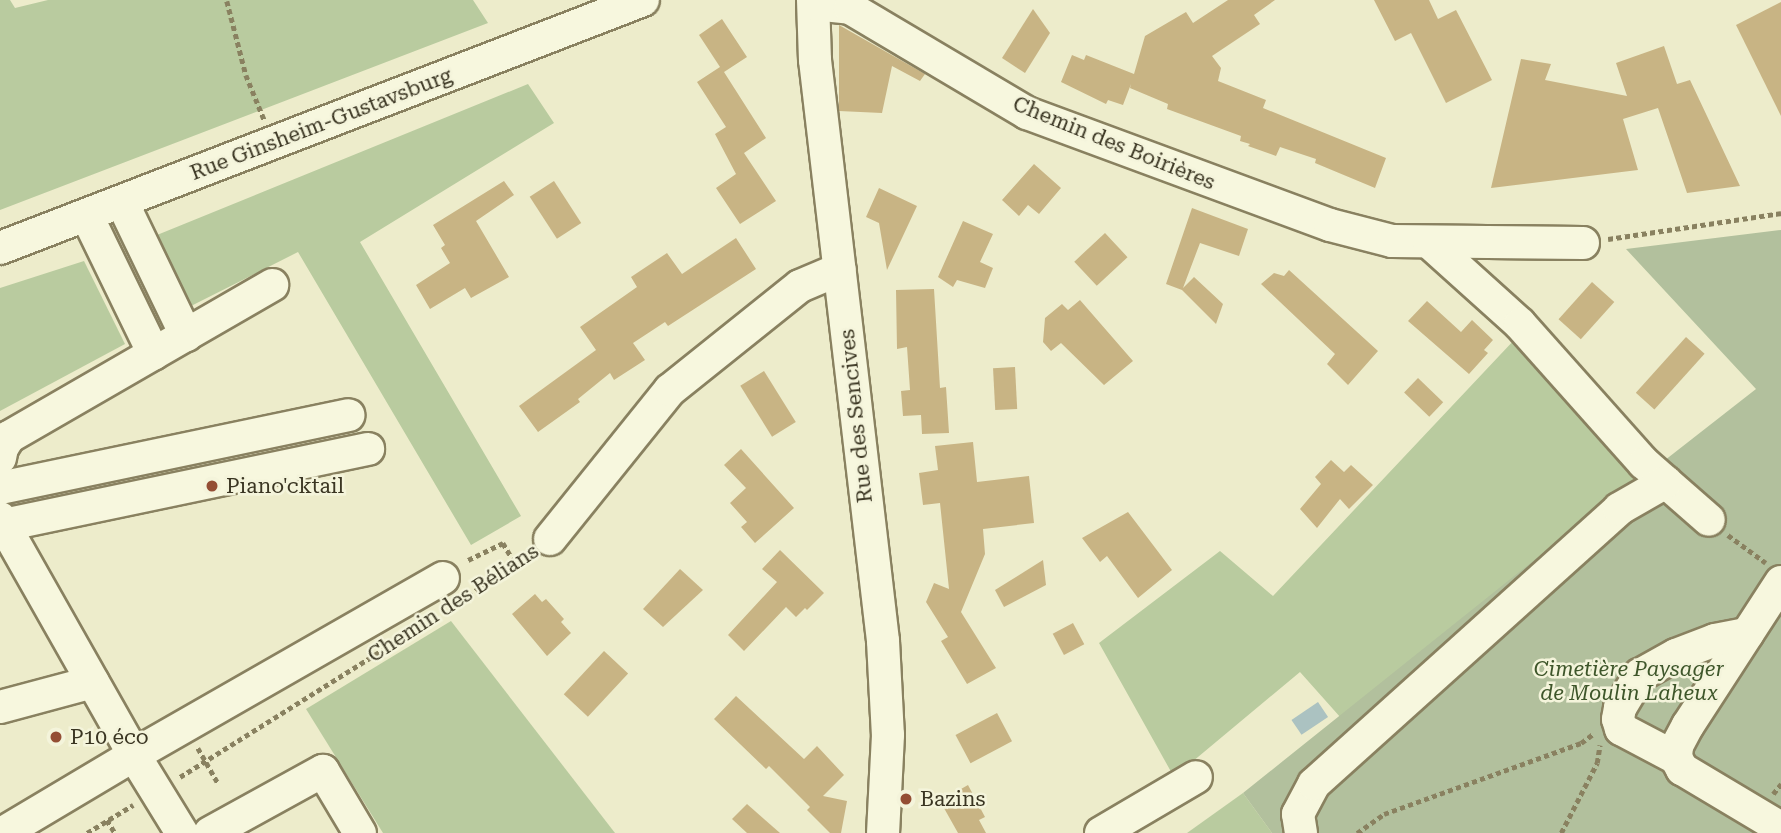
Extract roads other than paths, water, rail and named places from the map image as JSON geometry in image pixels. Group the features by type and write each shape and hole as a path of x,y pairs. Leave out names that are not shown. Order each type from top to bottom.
{"street":[{"name":"Rue Ginsheim-Gustavsburg","path":"0,248 643,0"},
{"name":"Chemin des Boirières","path":"814,2 850,8 1027,113 1330,225 1392,241 1583,243"},
{"name":"Rue des Sencives","path":"814,2 815,60 883,641 888,735 883,833"},
{"path":"122,202 186,335"},
{"path":"87,216 154,354"},
{"path":"1429,242 1520,324 1644,463 1709,520"},
{"name":"Chemin des Bélians","path":"550,539 670,390 800,286 840,269"},
{"path":"0,458 2,448 9,437 272,285"},
{"path":"0,488 348,415"},
{"path":"182,833 134,755 2,522 368,449"},
{"path":"1301,833 1298,814 1314,784 1619,509 1665,482"},
{"path":"1776,574 1747,635 1688,725 1677,746 1676,758 1682,769 1781,828"},
{"path":"3,833 134,755 447,593"},
{"path":"1676,758 1621,729 1618,719 1620,708 1640,675 1676,655 1715,640 1747,635"},
{"path":"0,707 93,682"},
{"path":"210,833 323,771 359,833"},
{"path":"1101,833 1196,777"}],"water":[{"path":"1318,702 1328,717 1302,735 1291,720"}],"place":[{"name":"Piano'cktail","path":"212,486"},
{"name":"P10 éco","path":"56,737"},
{"name":"Bazins","path":"906,799"}],"park label":[{"name":"Cimetière Paysager de Moulin Laheux","path":"1629,681"}]}
